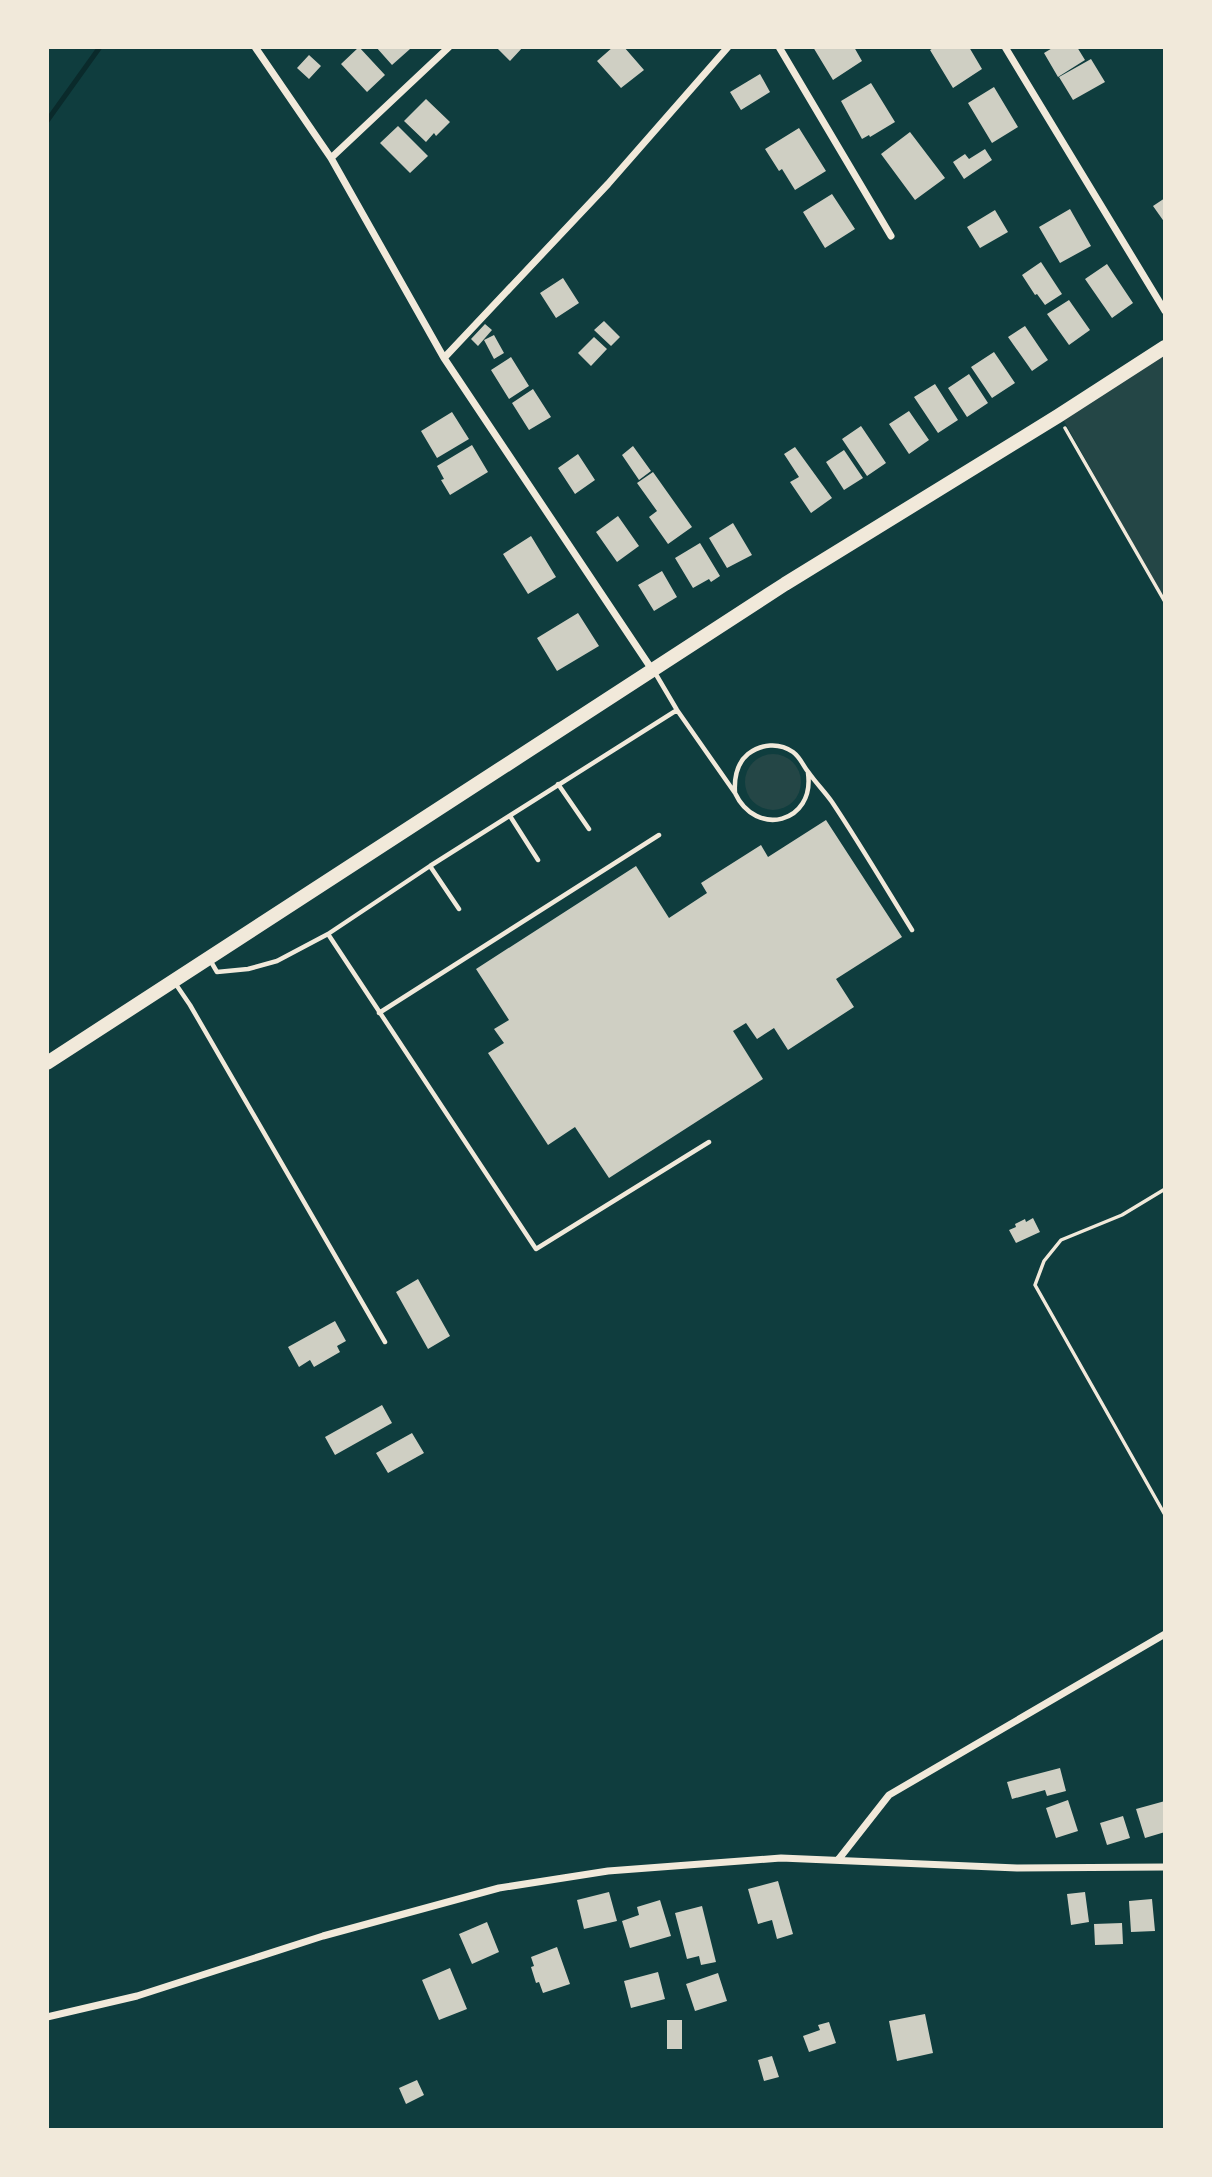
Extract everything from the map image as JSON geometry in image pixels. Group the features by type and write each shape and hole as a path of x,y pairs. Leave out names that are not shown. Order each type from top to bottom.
{"main road":[{"path":"47,1063 785,584 1059,416 1165,347"}],"street":[{"path":"255,47 331,158 444,358 653,670"},
{"path":"331,158 449,47"},
{"path":"444,358 608,184 728,47"},
{"path":"779,47 891,236"},
{"path":"1004,47 1165,311"},
{"path":"838,1860 889,1795 1165,1634"},
{"path":"47,2017 136,1996 323,1937 499,1888 608,1871 781,1858 1017,1868 1165,1867"}],"lane":[{"path":"653,670 677,710 748,812 770,821 782,820 793,814 807,796 810,784 808,773"},
{"path":"209,959 217,972 248,969 277,961 328,934 430,866 677,710"},
{"path":"735,793 737,767 755,749 781,746 793,752 832,802 912,930"},
{"path":"558,784 589,829"},
{"path":"510,816 538,860"},
{"path":"379,1013 659,835"},
{"path":"430,866 459,909"},
{"path":"328,934 536,1249 709,1142"},
{"path":"174,982 190,1005 385,1342"}],"path":[{"path":"1059,416 1165,602"},
{"path":"1165,1189 1122,1215 1061,1240 1044,1261 1035,1285 1165,1515"}],"shaded area":[{"path":"1165,343 1165,601 1059,412"},
{"path":"773,754 784,756 793,762 799,771 799,793 793,802 784,808 773,810 762,808 753,802 747,793 745,782 747,771 753,762 762,756"}],"building":[{"path":"359,47 385,75 367,92 341,64"},
{"path":"376,47 409,47 410,49 392,65"},
{"path":"496,47 523,47 510,61"},
{"path":"613,47 624,47 644,70 621,88 597,61"},
{"path":"813,47 854,47 862,61 833,80"},
{"path":"935,47 969,47 982,69 953,88 930,50"},
{"path":"1054,47 1077,47 1085,60 1058,77 1044,53"},
{"path":"309,55 321,66 309,79 297,68"},
{"path":"1091,59 1105,82 1073,100 1059,77"},
{"path":"760,74 770,92 741,110 730,92"},
{"path":"871,83 895,122 862,139 841,101"},
{"path":"994,87 1018,127 992,143 968,103"},
{"path":"426,99 450,122 426,142 404,121"},
{"path":"398,126 428,156 410,173 380,143"},
{"path":"799,128 826,171 795,190 765,149"},
{"path":"910,132 945,178 915,200 881,154"},
{"path":"985,149 992,160 964,179 953,162 965,154 969,159"},
{"path":"832,194 855,229 825,248 803,212"},
{"path":"1165,198 1165,223 1153,206"},
{"path":"1070,209 1091,246 1060,263 1039,227"},
{"path":"995,210 1008,232 980,248 967,227"},
{"path":"1041,262 1062,294 1045,305 1022,275"},
{"path":"1107,264 1133,303 1112,318 1085,279"},
{"path":"563,278 579,303 556,318 540,293"},
{"path":"1069,300 1090,330 1069,345 1047,314"},
{"path":"604,321 620,337 611,346 594,330"},
{"path":"485,324 492,330 478,346 471,339"},
{"path":"1025,326 1048,360 1032,371 1008,337"},
{"path":"494,335 504,353 494,359 484,340"},
{"path":"594,337 607,349 591,366 578,353"},
{"path":"994,352 1015,383 992,398 971,367"},
{"path":"511,357 529,386 509,399 491,370"},
{"path":"969,374 988,403 967,417 948,388"},
{"path":"935,384 958,420 938,433 914,397"},
{"path":"533,389 551,417 529,430 512,403"},
{"path":"909,411 929,440 909,454 889,424"},
{"path":"452,412 469,439 437,458 421,431"},
{"path":"861,426 886,463 867,476 842,439"},
{"path":"472,445 488,472 450,495 437,466"},
{"path":"633,446 651,471 639,480 622,455"},
{"path":"795,447 832,498 811,513 790,482 799,477 784,454"},
{"path":"844,450 863,478 844,490 826,462"},
{"path":"578,454 595,480 575,494 558,468"},
{"path":"653,472 692,527 668,544 649,517 657,511 637,483"},
{"path":"618,516 639,546 617,562 596,532"},
{"path":"733,523 752,555 727,568 709,538"},
{"path":"531,536 556,577 528,594 503,554"},
{"path":"700,543 720,576 693,588 675,558"},
{"path":"662,571 677,597 654,611 638,585"},
{"path":"578,613 599,646 557,671 537,638"},
{"path":"826,820 902,937 836,979 854,1007 788,1050 774,1028 757,1039 746,1023 733,1031 763,1079 609,1178 575,1127 548,1145 488,1053 504,1043 494,1029 509,1020 476,969 636,866 669,918 707,893 701,883 761,845 768,857"},
{"path":"1033,1218 1040,1232 1016,1243 1009,1230 1025,1219 1026,1222"},
{"path":"418,1279 450,1336 428,1349 396,1292"},
{"path":"335,1321 346,1341 337,1346 340,1352 314,1367 310,1360 299,1367 288,1347"},
{"path":"382,1405 392,1423 335,1455 325,1437"},
{"path":"412,1433 424,1453 388,1473 376,1453"},
{"path":"1060,1768 1066,1791 1047,1796 1045,1790 1012,1799 1007,1782"},
{"path":"1068,1800 1078,1831 1056,1838 1046,1808"},
{"path":"1165,1801 1165,1832 1145,1838 1136,1809"},
{"path":"1123,1816 1130,1838 1107,1845 1100,1823"},
{"path":"778,1881 793,1934 777,1939 772,1920 758,1924 748,1889"},
{"path":"609,1892 617,1921 584,1929 577,1900"},
{"path":"1085,1892 1089,1922 1071,1925 1067,1894"},
{"path":"1152,1899 1155,1931 1131,1932 1129,1901"},
{"path":"660,1900 671,1936 630,1948 622,1921 639,1915 637,1907"},
{"path":"702,1906 716,1962 701,1965 699,1956 687,1959 675,1913"},
{"path":"487,1922 499,1952 472,1964 459,1934"},
{"path":"1122,1923 1123,1944 1095,1945 1094,1924"},
{"path":"557,1947 570,1984 543,1993 539,1982 536,1983 531,1957"},
{"path":"450,1968 467,2009 439,2020 422,1980"},
{"path":"658,1972 665,1999 631,2008 624,1981"},
{"path":"718,1973 727,2001 695,2011 686,1984"},
{"path":"925,2014 933,2053 897,2061 889,2021"},
{"path":"667,2020 682,2020 682,2049 667,2049"},
{"path":"829,2022 836,2043 809,2052 803,2036 820,2030 818,2025"},
{"path":"772,2056 779,2077 764,2081 758,2060"},
{"path":"417,2080 424,2095 406,2104 399,2088"}],"waterway":[{"path":"47,121 100,47"}]}
